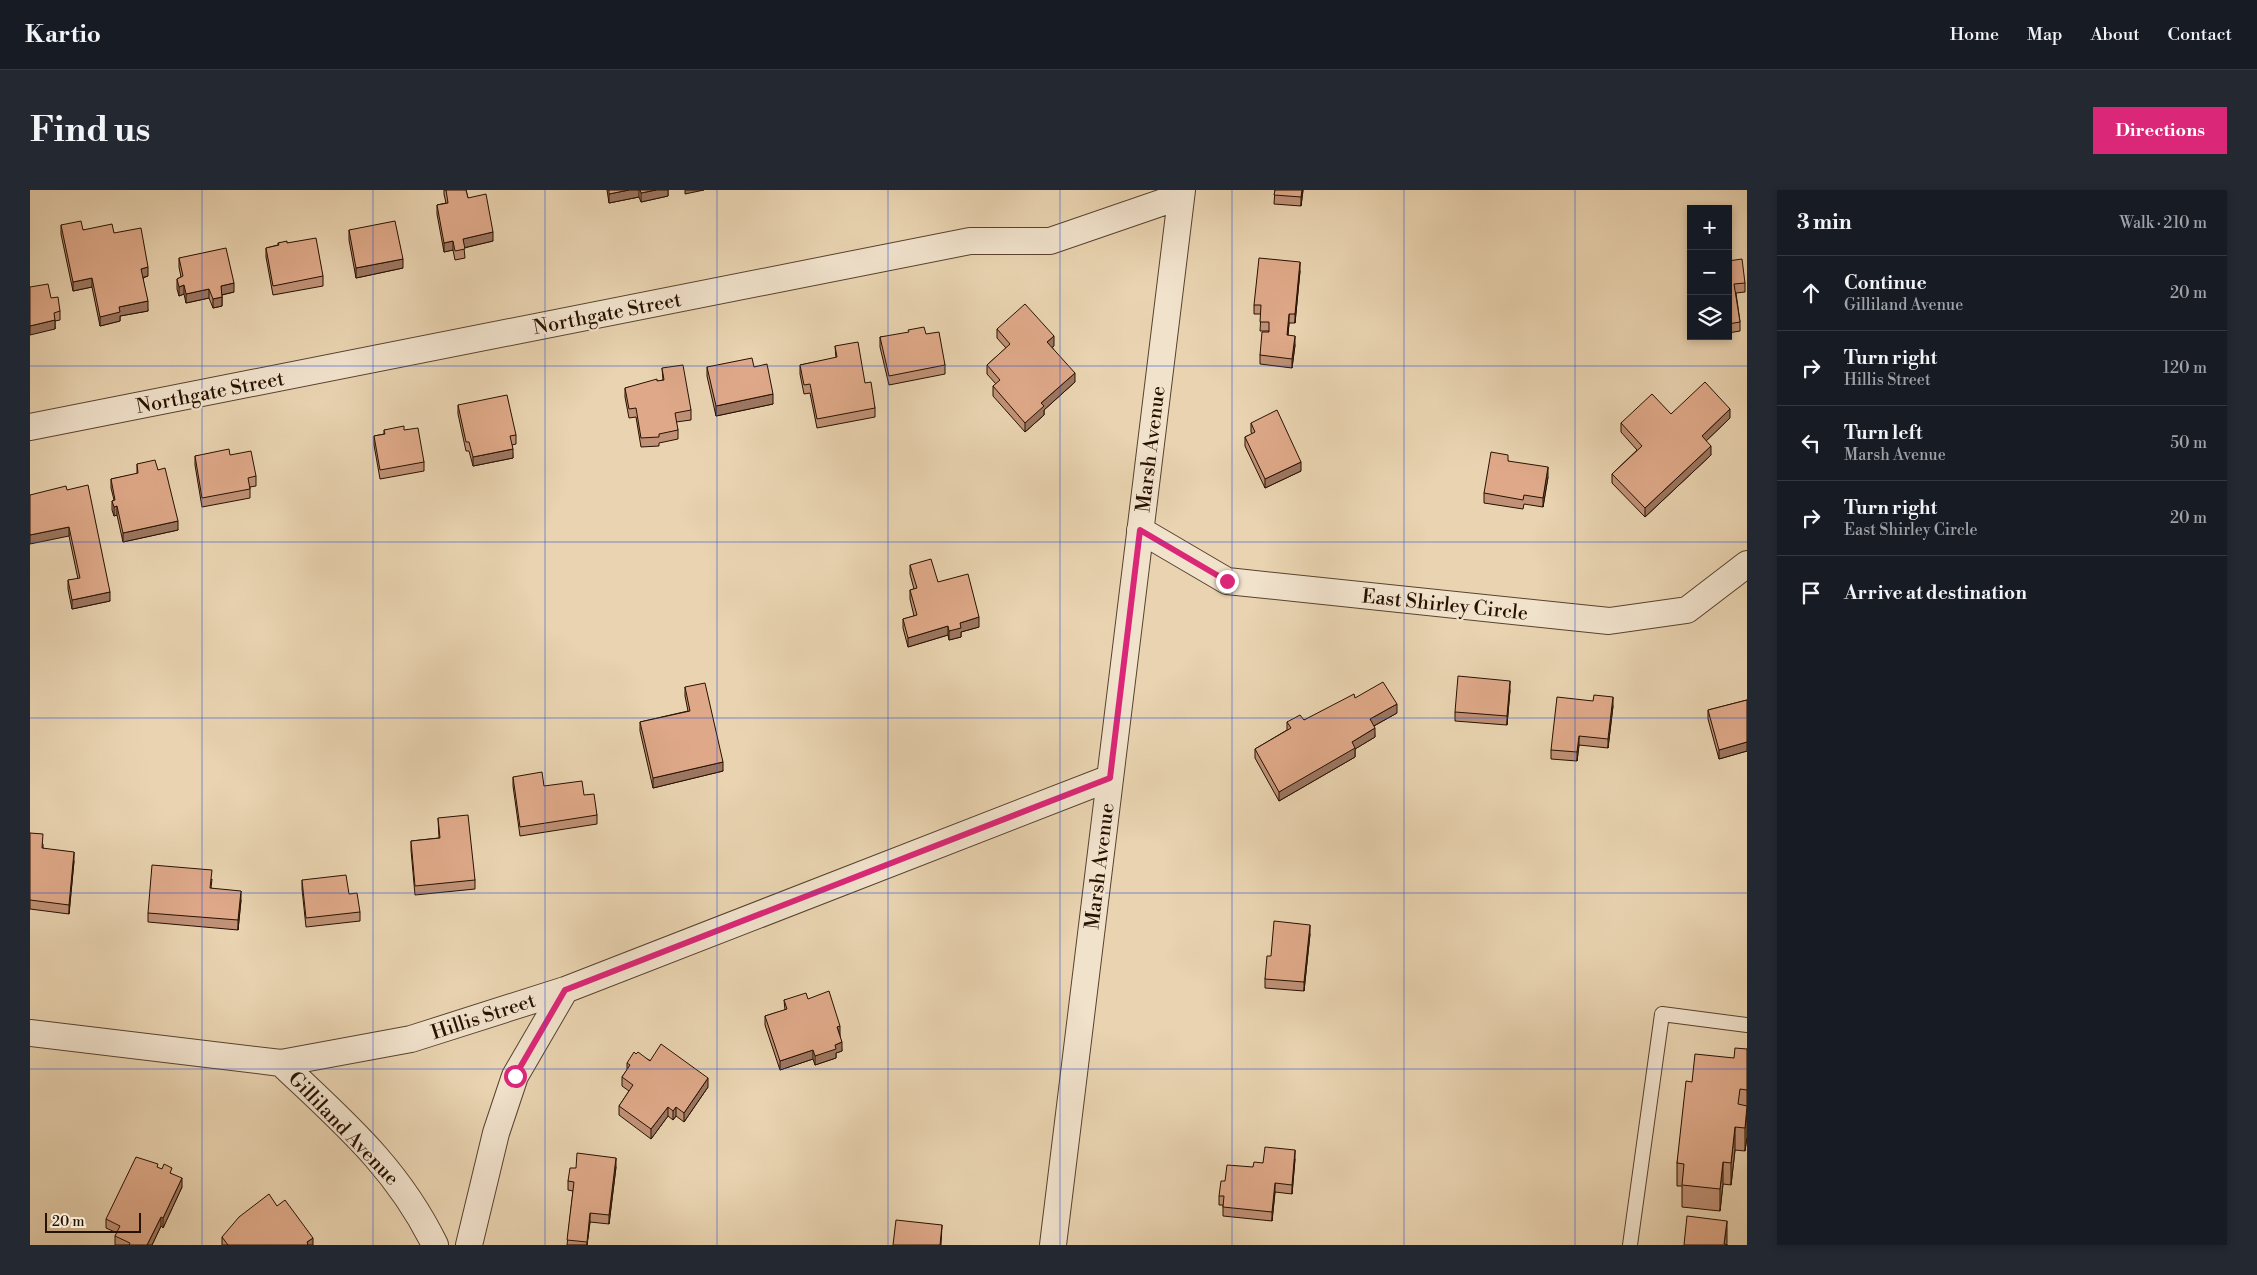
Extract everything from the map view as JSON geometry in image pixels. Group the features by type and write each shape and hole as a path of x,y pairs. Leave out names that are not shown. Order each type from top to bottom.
{"street":[{"name":"Northgate Street","path":"30,427 970,241 1050,241 1182,193"},
{"name":"Marsh Avenue","path":"1053,1245 1182,193"},
{"name":"East Shirley Circle","path":"1140,530 1227,581 1609,622 1687,610 1747,564"},
{"name":"Hillis Street","path":"30,1033 281,1063 411,1039 565,990 1110,778"},
{"path":"469,1245 496,1133 515,1076 565,990"},
{"name":"Gilliland Avenue","path":"281,1063 378,1157 407,1195 435,1245"}],"lane":[{"path":"1630,1245 1662,1014 1747,1025"}],"building":[{"path":"446,190 466,190 468,198 486,194 493,232 463,239 465,249 455,251 453,241 444,243 437,205 448,203"},
{"path":"609,190 629,190 609,194"},
{"path":"640,190 656,190 641,193"},
{"path":"1275,190 1302,190 1301,197 1274,195"},
{"path":"81,221 83,230 112,224 114,233 141,228 148,267 141,269 148,301 119,307 120,312 100,317 92,278 73,282 61,225"},
{"path":"395,221 403,259 356,268 349,230"},
{"path":"316,238 323,276 273,286 266,248 287,241 287,243"},
{"path":"226,248 234,283 221,286 222,297 213,299 209,289 186,294 184,285 179,287 177,279 183,276 179,258"},
{"path":"1259,258 1300,262 1295,314 1289,314 1287,335 1295,336 1292,359 1260,355 1262,332 1269,332 1269,322 1260,322 1261,305 1254,305"},
{"path":"1742,259 1745,283 1734,284 1740,322 1732,323 1732,295 1732,260"},
{"path":"48,284 51,298 58,297 60,311 54,313 55,320 30,326 30,287"},
{"path":"1025,304 1054,336 1047,342 1075,373 1041,403 1044,406 1025,423 993,386 1000,380 987,365 1010,344 997,329"},
{"path":"924,327 926,334 939,332 945,365 889,376 880,337 909,332 908,330"},
{"path":"858,342 865,383 871,382 875,408 817,419 810,384 804,385 800,365 837,357 835,346"},
{"path":"752,358 754,367 767,364 773,394 716,406 707,367"},
{"path":"683,365 691,410 675,413 678,430 659,434 659,437 641,438 636,408 629,409 625,388 657,379 657,381 664,380 662,368"},
{"path":"1705,382 1730,409 1702,436 1711,446 1645,508 1612,474 1642,446 1621,423 1652,394 1671,414"},
{"path":"507,395 516,435 510,436 513,449 473,457 469,442 466,442 458,405"},
{"path":"1277,410 1301,462 1265,479 1245,437 1255,432 1251,423"},
{"path":"404,426 404,430 418,428 424,462 380,470 374,436 385,434 384,430"},
{"path":"229,449 230,455 251,451 256,476 248,478 250,489 202,498 195,456"},
{"path":"1491,452 1508,455 1508,461 1548,467 1543,498 1524,495 1523,500 1484,493"},
{"path":"155,460 158,470 165,468 178,521 123,533 117,506 114,507 112,501 115,500 111,479 138,473 137,464"},
{"path":"88,485 110,592 72,600 68,580 80,578 69,527 30,535 30,495 66,486 67,490"},
{"path":"931,559 938,582 968,574 979,617 960,623 961,628 949,631 948,626 908,638 903,619 917,615 910,590 917,588 910,565"},
{"path":"1458,676 1510,681 1507,716 1455,712"},
{"path":"1383,682 1397,704 1370,719 1375,728 1352,742 1355,748 1279,792 1255,749 1291,728 1287,722 1300,715 1304,720 1354,694 1355,698"},
{"path":"705,683 723,762 653,778 640,722 690,711 685,687"},
{"path":"1594,695 1613,697 1608,739 1579,736 1577,752 1551,750 1557,697 1593,701"},
{"path":"1747,700 1747,742 1719,750 1708,710"},
{"path":"542,772 544,786 582,781 584,795 594,794 597,815 520,827 513,777"},
{"path":"468,815 475,880 415,886 411,841 440,838 438,818"},
{"path":"30,833 43,834 42,848 74,852 69,905 30,900"},
{"path":"152,865 212,870 210,888 241,891 238,920 148,913"},
{"path":"346,875 349,894 357,893 360,912 306,918 302,880"},
{"path":"1274,921 1310,925 1304,982 1265,979 1267,956 1271,956"},
{"path":"829,991 840,1026 837,1027 842,1042 835,1045 836,1049 815,1056 813,1050 780,1061 765,1016 787,1009 784,1000 806,993 808,999"},
{"path":"661,1044 708,1078 684,1113 676,1107 673,1111 668,1107 651,1129 619,1106 633,1085 622,1077 630,1065 627,1063 634,1052 636,1054 638,1052 650,1061"},
{"path":"1735,1048 1747,1049 1747,1090 1740,1089 1738,1104 1747,1106 1745,1128 1735,1127 1731,1163 1723,1162 1720,1189 1682,1185 1684,1164 1677,1163 1686,1081 1692,1082 1695,1054 1734,1058"},
{"path":"1265,1147 1295,1150 1292,1185 1275,1183 1272,1212 1223,1207 1224,1196 1219,1196 1221,1181 1225,1181 1227,1165 1253,1167 1254,1162 1263,1163"},
{"path":"577,1153 616,1158 609,1215 590,1213 587,1242 567,1240 574,1182 568,1181 570,1168 576,1168"},
{"path":"136,1157 158,1164 157,1167 162,1169 164,1164 172,1168 170,1173 182,1178 163,1218 161,1217 147,1245 129,1245 130,1243 115,1236 120,1226 106,1219"},
{"path":"269,1194 277,1206 285,1200 313,1238 307,1242 308,1245 228,1245 222,1237 239,1217"},
{"path":"1687,1216 1727,1221 1724,1244 1728,1245 1684,1245"},
{"path":"896,1220 942,1225 940,1245 893,1245"}],"route":[{"path":"515,1076 565,990 1110,778 1140,530 1227,581"}]}
